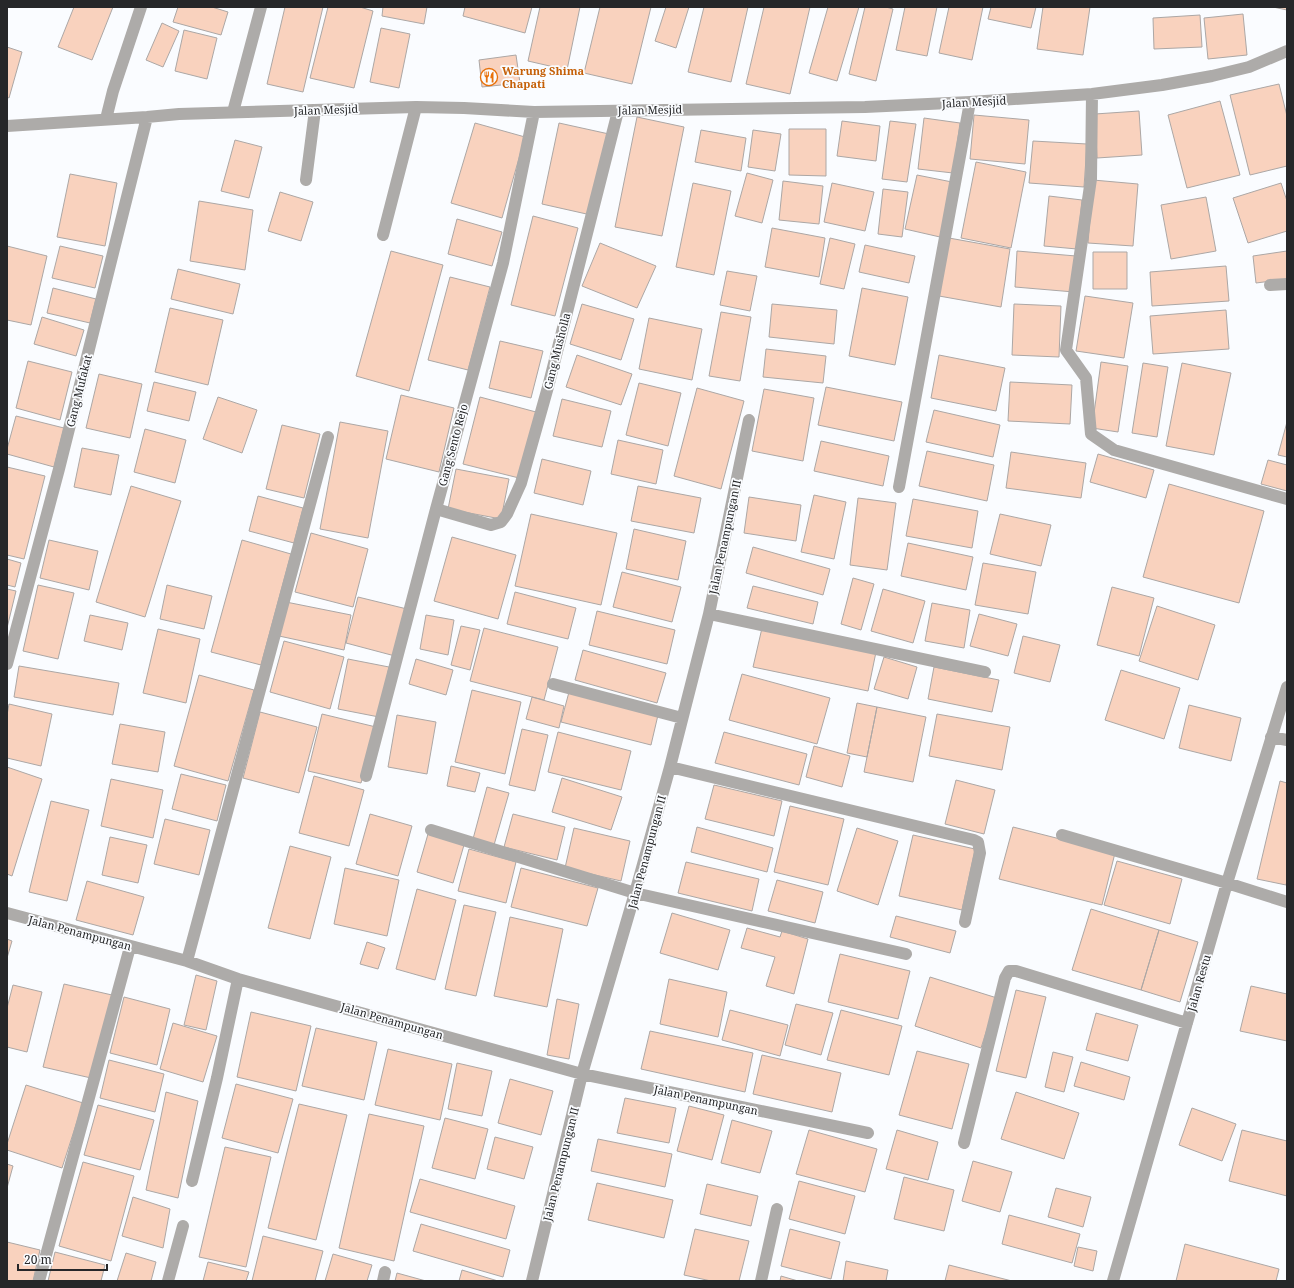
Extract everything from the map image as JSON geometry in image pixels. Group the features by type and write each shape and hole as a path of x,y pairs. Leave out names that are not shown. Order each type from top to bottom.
{"street":[{"path":"106,119 113,91 141,7"},
{"path":"233,112 261,7"},
{"name":"Jalan Mesjid","path":"7,126 179,114 416,107 534,112 865,107 970,102 1092,94 1162,85 1212,76 1249,66 1287,51"},
{"path":"1092,94 1091,179 1066,350 1086,378 1091,434 1114,450 1287,499"},
{"path":"899,487 970,102"},
{"path":"383,235 416,107"},
{"path":"306,180 315,110"},
{"name":"Gang Musholla","path":"436,509 492,526 501,522 507,514 518,489 548,387 618,111"},
{"name":"Gang Sento Rejo","path":"366,776 436,509 503,263 534,112"},
{"name":"Gang Mufakat","path":"7,664 116,247 147,117"},
{"path":"1270,285 1287,284"},
{"name":"Jalan Penampungan II","path":"532,1281 582,1074 670,767 709,614 749,420"},
{"path":"187,961 328,437"},
{"path":"709,614 985,672"},
{"path":"553,684 682,718"},
{"name":"Jalan Restu","path":"1113,1281 1227,883 1287,687"},
{"path":"1271,737 1287,740"},
{"path":"670,767 978,842 980,853 965,922"},
{"path":"431,830 635,893 906,954"},
{"path":"1062,835 1287,902"},
{"name":"Jalan Penampungan","path":"7,913 187,961 238,979 582,1074 868,1133"},
{"path":"39,1281 130,947"},
{"path":"964,1143 1005,978 1009,971 1016,971 1187,1023"},
{"path":"192,1181 217,1078 238,979"},
{"path":"761,1281 777,1209"},
{"path":"168,1281 183,1226"}],"building":[{"path":"74,7 113,7 92,60 58,47"},
{"path":"178,7 212,7 228,12 221,35 173,22"},
{"path":"285,7 323,7 303,92 267,84"},
{"path":"328,7 360,7 373,11 354,88 310,78"},
{"path":"383,7 427,7 424,24 382,16"},
{"path":"465,7 532,7 525,33 463,16"},
{"path":"540,7 580,7 567,70 528,61"},
{"path":"600,7 651,7 632,84 584,73"},
{"path":"666,7 689,7 676,48 655,41"},
{"path":"704,7 748,7 731,82 688,72"},
{"path":"764,7 810,7 790,94 746,84"},
{"path":"828,7 859,7 837,81 809,73"},
{"path":"865,7 886,7 893,9 876,81 849,74"},
{"path":"905,7 937,7 927,56 896,50"},
{"path":"949,7 983,7 972,60 939,53"},
{"path":"991,7 1036,7 1031,28 988,19"},
{"path":"1043,7 1090,7 1083,55 1037,49"},
{"path":"1273,7 1287,7 1287,10"},
{"path":"1243,14 1247,55 1208,59 1204,18"},
{"path":"1200,15 1202,47 1154,49 1153,18"},
{"path":"162,23 179,31 163,67 146,60"},
{"path":"381,28 410,34 399,88 370,82"},
{"path":"184,30 217,38 207,79 175,71"},
{"path":"7,47 22,52 9,98 7,97"},
{"path":"516,55 520,83 482,87 479,60"},
{"path":"1279,84 1287,116 1287,166 1250,175 1230,95"},
{"path":"1220,101 1240,175 1187,188 1168,115"},
{"path":"1139,111 1142,155 1097,158 1095,114"},
{"path":"974,115 1029,120 1025,164 970,159"},
{"path":"637,117 684,127 662,236 615,227"},
{"path":"924,118 960,123 953,173 918,169"},
{"path":"842,121 880,126 876,161 837,156"},
{"path":"890,121 916,124 907,182 882,179"},
{"path":"475,123 525,137 502,218 451,203"},
{"path":"559,123 609,134 591,215 542,204"},
{"path":"789,129 826,129 826,176 789,175"},
{"path":"701,130 746,138 741,171 695,162"},
{"path":"753,130 781,134 775,171 748,167"},
{"path":"235,140 262,147 249,198 221,191"},
{"path":"1033,141 1087,144 1084,187 1029,183"},
{"path":"976,162 1026,172 1011,248 961,238"},
{"path":"747,173 773,180 762,223 735,216"},
{"path":"70,174 117,183 105,246 57,237"},
{"path":"917,175 952,182 940,237 905,229"},
{"path":"1093,180 1138,184 1133,246 1088,243"},
{"path":"783,181 823,186 819,224 779,220"},
{"path":"693,183 731,191 714,275 676,267"},
{"path":"832,183 874,192 865,231 824,222"},
{"path":"1281,183 1287,201 1287,231 1248,243 1233,198"},
{"path":"883,189 908,192 902,237 878,234"},
{"path":"280,192 313,202 301,241 268,231"},
{"path":"1049,196 1082,200 1077,249 1044,246"},
{"path":"1206,197 1216,251 1171,259 1161,205"},
{"path":"199,201 253,210 245,270 190,261"},
{"path":"533,216 578,228 555,316 511,305"},
{"path":"457,219 502,232 492,266 448,254"},
{"path":"772,228 825,238 819,277 765,267"},
{"path":"830,238 855,244 844,289 820,284"},
{"path":"949,238 1010,249 1001,307 939,296"},
{"path":"600,243 656,266 637,308 582,286"},
{"path":"865,245 915,256 909,283 859,272"},
{"path":"7,246 47,256 31,325 7,320"},
{"path":"60,246 103,256 95,288 52,278"},
{"path":"391,251 443,265 409,391 356,376"},
{"path":"1017,251 1076,256 1074,292 1015,287"},
{"path":"1287,251 1287,279 1256,283 1253,256"},
{"path":"1093,252 1127,252 1127,289 1093,289"},
{"path":"1226,266 1229,301 1152,306 1150,272"},
{"path":"178,269 240,284 233,314 171,299"},
{"path":"727,271 757,276 750,311 720,305"},
{"path":"450,277 490,287 468,370 428,360"},
{"path":"53,288 96,299 90,323 47,313"},
{"path":"862,288 908,297 895,365 849,356"},
{"path":"1085,296 1133,303 1124,358 1076,351"},
{"path":"582,304 634,319 621,360 570,344"},
{"path":"772,304 837,310 834,344 769,337"},
{"path":"1014,304 1061,306 1059,357 1012,355"},
{"path":"170,308 223,320 208,385 155,372"},
{"path":"1226,310 1229,349 1153,354 1150,316"},
{"path":"721,312 751,317 740,381 709,376"},
{"path":"42,317 84,330 76,356 34,344"},
{"path":"649,318 702,329 692,380 639,369"},
{"path":"500,341 543,351 531,398 489,388"},
{"path":"766,349 826,356 823,383 763,377"},
{"path":"577,355 632,374 621,405 566,387"},
{"path":"939,355 1005,368 996,411 931,398"},
{"path":"28,361 72,372 60,420 16,408"},
{"path":"1101,362 1128,366 1118,432 1092,428"},
{"path":"1143,363 1168,367 1157,437 1132,433"},
{"path":"1182,363 1231,373 1214,455 1166,446"},
{"path":"99,374 142,384 130,438 86,428"},
{"path":"154,382 196,392 189,421 147,411"},
{"path":"1010,382 1072,385 1070,424 1008,421"},
{"path":"639,383 681,393 668,446 626,435"},
{"path":"826,387 902,402 894,441 818,425"},
{"path":"697,388 744,401 721,489 674,476"},
{"path":"764,389 814,398 803,461 752,451"},
{"path":"401,395 454,408 439,472 386,459"},
{"path":"218,397 257,410 242,453 203,439"},
{"path":"480,397 536,412 519,478 463,464"},
{"path":"562,399 611,411 602,447 553,436"},
{"path":"934,410 1000,425 993,457 926,442"},
{"path":"16,416 64,428 54,467 7,454"},
{"path":"340,422 388,431 368,538 320,529"},
{"path":"1287,422 1287,457 1278,455"},
{"path":"282,425 320,434 304,498 266,489"},
{"path":"145,429 186,440 175,483 134,472"},
{"path":"618,440 663,450 656,484 611,474"},
{"path":"821,441 889,456 883,486 814,471"},
{"path":"82,448 119,455 111,495 74,487"},
{"path":"927,451 994,465 987,501 919,486"},
{"path":"1011,452 1086,463 1081,498 1006,488"},
{"path":"1098,454 1154,470 1146,498 1090,482"},
{"path":"542,459 591,471 583,505 534,493"},
{"path":"1268,460 1287,465 1287,491 1261,484"},
{"path":"7,467 45,476 24,559 7,555"},
{"path":"456,469 509,479 501,519 448,509"},
{"path":"1169,484 1264,511 1239,603 1143,577"},
{"path":"131,486 181,501 145,617 96,602"},
{"path":"638,486 701,498 694,533 631,521"},
{"path":"814,495 846,502 834,559 801,552"},
{"path":"258,496 303,508 294,543 249,531"},
{"path":"749,497 801,505 796,541 744,533"},
{"path":"858,498 896,503 887,570 850,565"},
{"path":"913,499 978,511 972,548 906,536"},
{"path":"531,514 617,533 601,605 515,586"},
{"path":"1000,514 1051,525 1041,566 990,554"},
{"path":"634,529 686,541 678,580 626,569"},
{"path":"311,533 368,549 353,607 295,592"},
{"path":"452,537 516,555 498,619 434,601"},
{"path":"49,540 98,551 89,590 40,578"},
{"path":"242,540 291,554 261,665 211,652"},
{"path":"908,543 973,557 966,590 901,576"},
{"path":"753,547 830,569 823,595 746,573"},
{"path":"7,559 21,563 15,587 7,585"},
{"path":"983,563 1036,572 1028,614 975,605"},
{"path":"622,572 681,587 672,622 613,607"},
{"path":"853,578 874,584 861,630 841,624"},
{"path":"38,585 74,593 58,659 23,651"},
{"path":"167,585 212,596 204,629 160,619"},
{"path":"753,586 818,602 813,624 747,608"},
{"path":"1112,587 1154,598 1139,656 1097,645"},
{"path":"7,589 16,591 7,628"},
{"path":"883,589 925,601 913,643 871,631"},
{"path":"515,592 576,608 568,639 507,624"},
{"path":"358,597 407,609 395,656 346,643"},
{"path":"286,602 351,615 344,650 279,636"},
{"path":"932,603 970,610 964,648 925,641"},
{"path":"1157,606 1215,625 1198,680 1139,661"},
{"path":"597,611 675,630 667,664 589,645"},
{"path":"979,614 1017,624 1008,656 970,646"},
{"path":"90,615 128,623 122,650 84,641"},
{"path":"426,615 454,620 448,655 420,649"},
{"path":"461,626 480,630 470,670 451,665"},
{"path":"484,628 558,647 544,700 470,681"},
{"path":"762,628 876,652 868,691 753,667"},
{"path":"158,629 200,639 186,703 143,693"},
{"path":"1023,636 1060,645 1050,682 1014,673"},
{"path":"284,641 344,657 330,709 270,692"},
{"path":"583,650 666,673 657,703 575,680"},
{"path":"884,657 917,667 908,699 874,689"},
{"path":"348,659 389,667 379,717 338,709"},
{"path":"416,659 453,670 446,695 409,684"},
{"path":"19,666 119,683 113,715 14,697"},
{"path":"934,667 999,680 992,712 928,699"},
{"path":"1121,670 1180,688 1164,739 1105,720"},
{"path":"742,674 830,698 817,744 729,720"},
{"path":"199,675 254,690 228,781 174,766"},
{"path":"472,690 521,702 505,774 455,762"},
{"path":"569,692 658,715 651,745 561,722"},
{"path":"532,697 564,706 559,728 526,719"},
{"path":"857,703 877,707 867,757 847,753"},
{"path":"9,704 52,714 41,766 7,758 7,715"},
{"path":"1189,705 1241,718 1231,761 1179,748"},
{"path":"877,707 926,717 913,782 864,772"},
{"path":"260,712 317,727 299,793 243,778"},
{"path":"322,714 376,727 361,783 308,771"},
{"path":"937,714 1010,727 1002,770 929,756"},
{"path":"397,715 436,722 427,774 388,767"},
{"path":"120,724 165,732 158,772 112,764"},
{"path":"522,729 548,735 535,791 509,785"},
{"path":"558,732 631,751 621,790 548,772"},
{"path":"724,732 807,754 799,785 715,763"},
{"path":"814,746 850,756 842,787 806,777"},
{"path":"451,766 480,773 475,792 447,786"},
{"path":"7,767 42,779 12,876 7,874"},
{"path":"181,774 226,785 217,821 172,809"},
{"path":"314,776 364,790 349,846 299,833"},
{"path":"562,778 622,797 611,830 552,812"},
{"path":"111,779 163,790 153,838 101,826"},
{"path":"956,780 995,790 984,834 945,824"},
{"path":"1280,781 1287,783 1286,885 1257,879"},
{"path":"714,785 782,801 774,836 705,819"},
{"path":"487,787 509,793 494,845 473,839"},
{"path":"51,801 89,810 67,901 29,892"},
{"path":"790,806 844,819 828,885 774,872"},
{"path":"370,814 412,826 398,876 356,864"},
{"path":"513,814 565,827 557,860 504,847"},
{"path":"165,819 210,830 199,875 154,864"},
{"path":"697,827 773,848 767,872 691,852"},
{"path":"1013,827 1115,853 1102,905 999,879"},
{"path":"574,828 630,841 621,881 565,868"},
{"path":"857,828 898,841 878,905 837,891"},
{"path":"428,834 464,845 453,883 417,872"},
{"path":"913,835 975,849 962,910 899,896"},
{"path":"110,837 147,845 138,883 102,875"},
{"path":"290,846 331,857 310,939 268,928"},
{"path":"469,849 516,862 506,903 458,891"},
{"path":"1117,861 1182,879 1170,924 1104,905"},
{"path":"686,862 759,879 752,911 678,893"},
{"path":"345,868 399,880 387,936 334,924"},
{"path":"521,868 598,888 587,926 511,907"},
{"path":"777,880 823,892 815,923 768,911"},
{"path":"87,881 144,897 133,935 76,920"},
{"path":"417,889 456,900 435,980 396,969"},
{"path":"464,905 496,912 476,996 445,989"},
{"path":"1091,909 1159,930 1141,990 1072,970"},
{"path":"672,913 730,930 718,970 660,953"},
{"path":"896,916 956,931 950,953 890,937"},
{"path":"510,917 563,929 547,1007 494,996"},
{"path":"747,928 780,937 782,931 808,939 794,994 766,986 775,957 741,948"},
{"path":"1159,930 1198,942 1180,1002 1141,990"},
{"path":"7,939 12,941 7,958"},
{"path":"367,942 385,948 378,969 360,964"},
{"path":"840,954 910,971 898,1019 828,1002"},
{"path":"196,975 217,981 206,1030 184,1025"},
{"path":"930,977 997,998 981,1048 915,1026"},
{"path":"669,979 727,992 718,1037 660,1024"},
{"path":"64,984 112,995 91,1078 43,1067"},
{"path":"13,985 42,992 27,1052 7,1047 7,1008"},
{"path":"1251,986 1287,994 1287,1041 1240,1031"},
{"path":"1016,990 1046,997 1026,1078 996,1071"},
{"path":"124,997 170,1009 157,1065 110,1053"},
{"path":"557,999 579,1004 569,1059 547,1055"},
{"path":"796,1004 833,1013 821,1055 785,1045"},
{"path":"730,1010 788,1025 780,1056 722,1040"},
{"path":"841,1010 902,1026 889,1075 827,1060"},
{"path":"251,1012 311,1026 296,1091 237,1077"},
{"path":"1096,1013 1138,1025 1128,1061 1086,1050"},
{"path":"173,1023 217,1036 203,1082 160,1069"},
{"path":"316,1028 377,1042 364,1100 302,1086"},
{"path":"650,1031 753,1053 745,1092 641,1069"},
{"path":"388,1049 452,1064 440,1120 375,1105"},
{"path":"917,1051 969,1064 952,1129 899,1115"},
{"path":"1053,1052 1073,1057 1064,1092 1045,1087"},
{"path":"762,1055 841,1073 832,1112 753,1094"},
{"path":"109,1060 164,1074 155,1112 100,1098"},
{"path":"1081,1062 1130,1077 1124,1100 1074,1086"},
{"path":"457,1063 492,1071 482,1116 448,1109"},
{"path":"510,1079 553,1091 541,1135 498,1123"},
{"path":"236,1084 293,1099 278,1153 222,1138"},
{"path":"26,1085 83,1103 62,1168 7,1150 7,1144"},
{"path":"166,1092 198,1101 178,1198 146,1190"},
{"path":"1016,1092 1079,1113 1064,1159 1001,1139"},
{"path":"625,1098 676,1108 669,1143 617,1133"},
{"path":"299,1104 347,1115 316,1240 268,1228"},
{"path":"98,1105 154,1120 140,1170 84,1155"},
{"path":"689,1106 724,1115 712,1160 677,1151"},
{"path":"1192,1108 1236,1124 1222,1161 1179,1145"},
{"path":"369,1114 424,1126 394,1261 339,1248"},
{"path":"445,1118 488,1129 475,1179 432,1168"},
{"path":"732,1120 772,1131 760,1173 721,1163"},
{"path":"809,1130 877,1149 865,1192 796,1174"},
{"path":"897,1130 938,1142 928,1180 886,1169"},
{"path":"1242,1130 1287,1141 1287,1196 1229,1181"},
{"path":"495,1137 533,1147 524,1179 487,1169"},
{"path":"598,1139 672,1154 665,1187 591,1171"},
{"path":"225,1147 271,1157 246,1267 199,1257"},
{"path":"973,1161 1012,1172 1000,1212 962,1201"},
{"path":"83,1162 134,1176 111,1261 59,1246"},
{"path":"7,1164 13,1166 7,1188"},
{"path":"904,1177 954,1190 944,1231 894,1219"},
{"path":"420,1179 515,1206 506,1239 410,1212"},
{"path":"799,1181 855,1196 845,1234 789,1219"},
{"path":"597,1183 673,1200 664,1238 588,1220"},
{"path":"707,1184 758,1196 751,1226 700,1214"},
{"path":"1056,1188 1091,1197 1083,1227 1048,1217"},
{"path":"133,1197 170,1209 163,1248 122,1236"},
{"path":"1009,1215 1080,1234 1072,1263 1002,1244"},
{"path":"421,1224 510,1250 503,1277 413,1251"},
{"path":"695,1229 749,1241 739,1281 711,1281 684,1275"},
{"path":"790,1229 840,1242 831,1279 781,1266"},
{"path":"263,1236 323,1251 315,1281 252,1281"},
{"path":"7,1242 40,1250 33,1281 7,1281"},
{"path":"1185,1244 1279,1269 1276,1281 1176,1281"},
{"path":"1078,1247 1097,1251 1093,1271 1074,1266"},
{"path":"55,1252 105,1265 101,1281 48,1281"},
{"path":"126,1253 156,1262 151,1281 117,1281"},
{"path":"333,1254 372,1265 367,1281 325,1281"},
{"path":"846,1261 888,1270 886,1281 843,1281"},
{"path":"208,1262 249,1272 246,1281 203,1281"},
{"path":"949,1265 1012,1281 945,1281"},
{"path":"462,1270 498,1281 459,1281"},
{"path":"397,1273 426,1281 395,1281"},
{"path":"781,1276 798,1281 780,1281"}],"place":[{"name":"Warung Shima Chapati","path":"489,77"}]}
